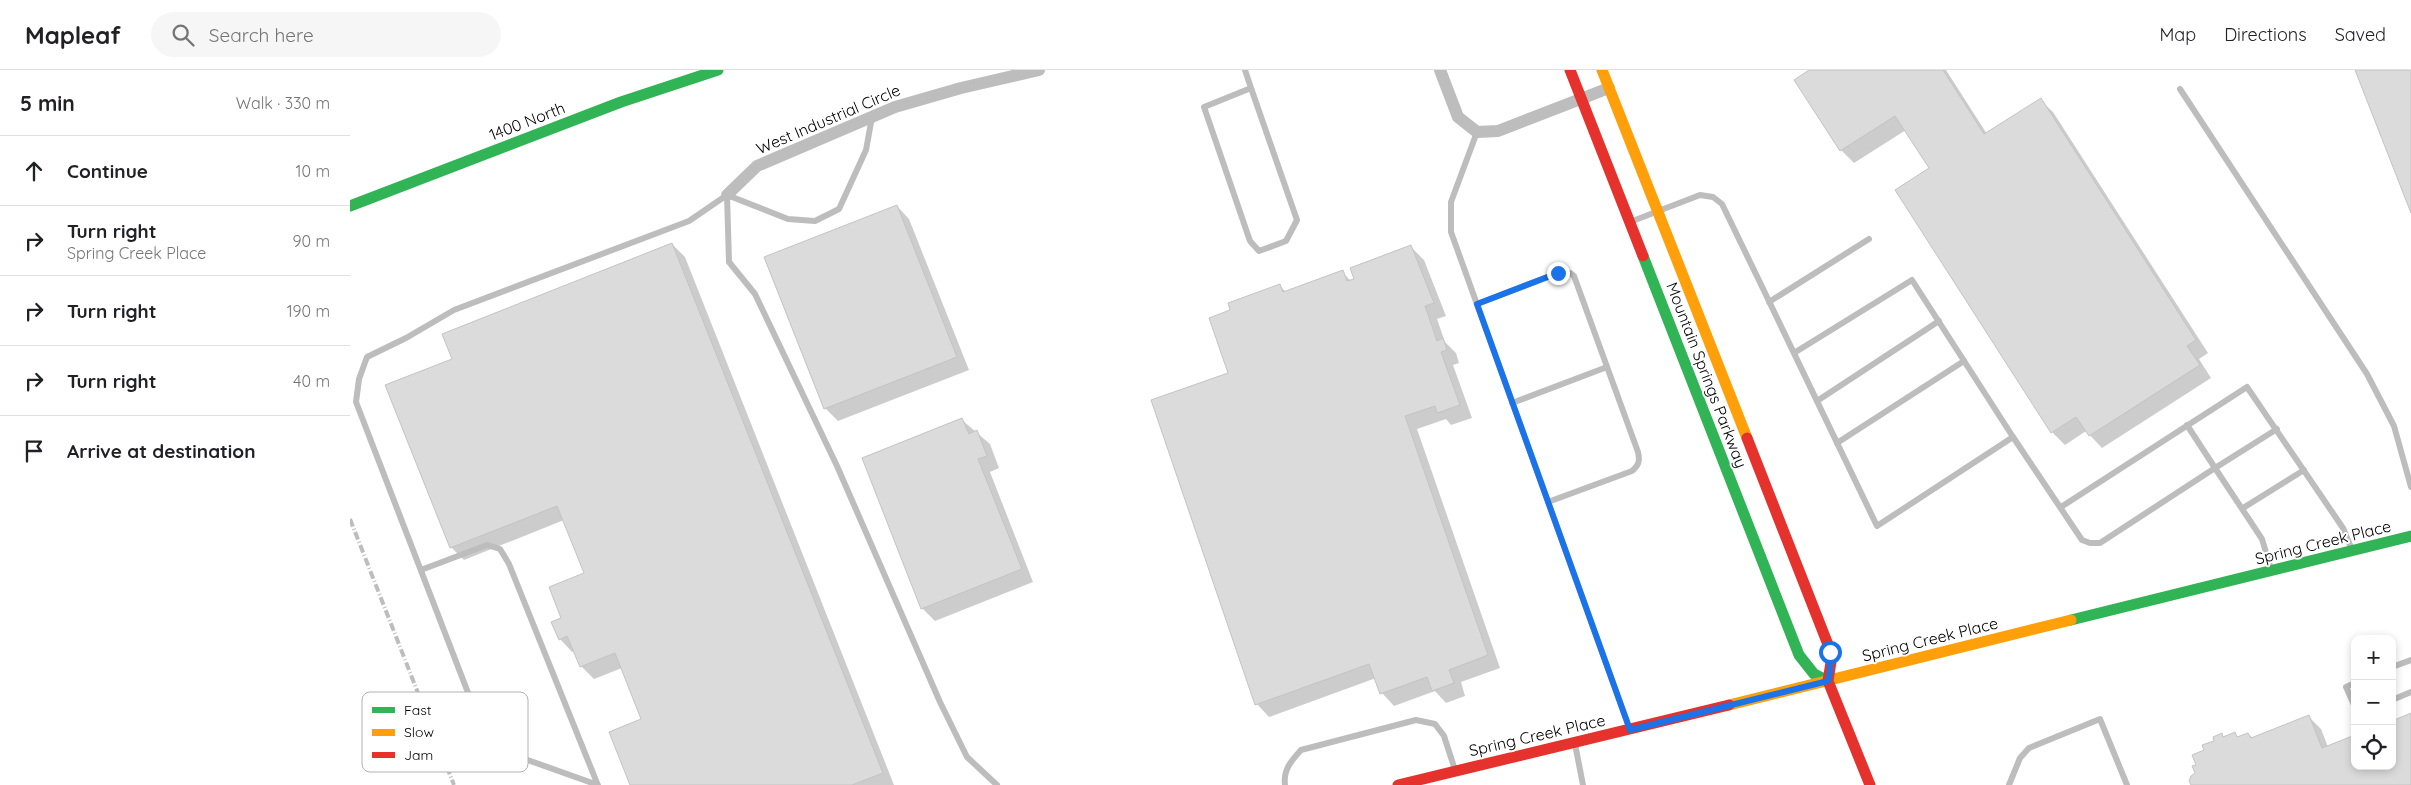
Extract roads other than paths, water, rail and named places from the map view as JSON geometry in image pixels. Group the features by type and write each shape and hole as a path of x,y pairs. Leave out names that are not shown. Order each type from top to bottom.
{"street":[{"name":"1400 North","path":"350,206 621,102 718,70"},
{"name":"West Industrial Circle","path":"727,195 757,166 872,116 895,107 961,88 1039,70"},
{"path":"1440,70 1458,117 1478,132 1498,131 1609,88"},
{"name":"Mountain Springs Parkway","path":"1570,70 1799,655 1814,674 1828,681"},
{"name":"Mountain Springs Parkway","path":"1602,70 1827,642 1831,662 1828,681 1870,785"},
{"name":"Spring Creek Place","path":"1398,785 1630,730 2411,536"}],"lane":[{"path":"1245,70 1297,220 1286,241 1259,252 1250,241 1204,107 1251,88"},
{"path":"2180,89 2367,374 2394,426 2411,487"},
{"path":"727,195 788,218 815,221 840,209 866,150 872,116"},
{"path":"1478,132 1451,202 1451,232 1630,730"},
{"path":"468,692 356,402 359,379 367,357 406,338 454,310 689,221 727,195"},
{"path":"727,195 729,262 755,294 837,466 940,702 967,757 997,785"},
{"path":"1629,222 1700,195 1713,197 1722,204 1877,526 2014,437"},
{"path":"1769,302 1869,239"},
{"path":"1477,304 1558,273 1570,273 1574,276 1638,452 1639,460 1637,466 1632,471 1548,502"},
{"path":"1794,353 1912,280 2082,540 2090,543 2100,543 2276,428"},
{"path":"1817,401 1939,321"},
{"path":"1837,443 1964,361"},
{"path":"1512,403 1607,367"},
{"path":"2061,507 2247,387 2343,528 2352,551"},
{"path":"2187,426 2262,539 2272,571"},
{"path":"2243,508 2304,470"},
{"path":"420,570 487,546 500,549 509,564 598,784"},
{"path":"2396,666 2411,660"},
{"path":"2351,685 2346,687 2351,698"},
{"path":"2396,698 2411,692"},
{"path":"2009,785 2020,758 2029,748 2100,719 2126,785"},
{"path":"1285,785 1284,777 1290,762 1302,750 1416,720 1435,724 1444,736 1455,771"},
{"path":"1574,743 1583,785"},
{"path":"528,760 598,784"}],"railway":[{"path":"350,519 418,692"},
{"path":"449,772 454,785"}]}
